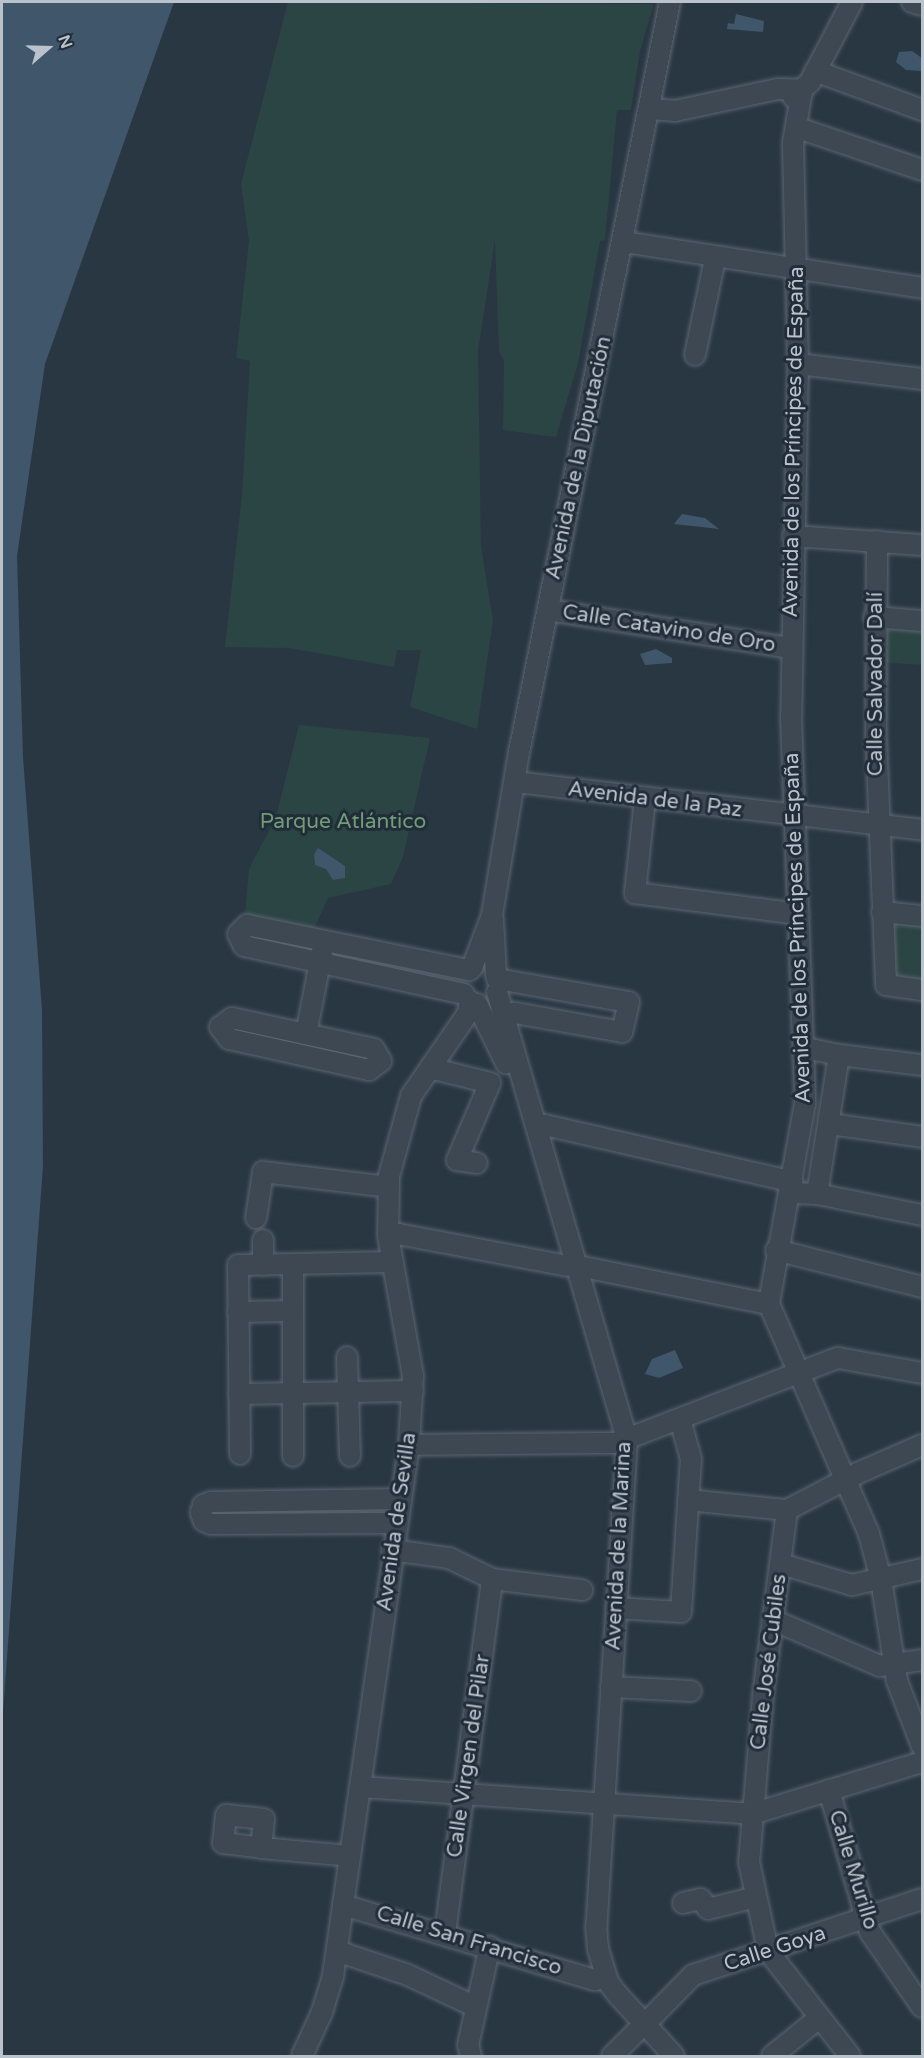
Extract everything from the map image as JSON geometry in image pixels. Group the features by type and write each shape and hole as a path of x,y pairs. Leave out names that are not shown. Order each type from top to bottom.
{"street":[{"name":"Avenida de la Diputación","path":"471,969 492,915 548,610 670,2"},
{"path":"809,81 852,2"},
{"path":"912,2 922,5"},
{"path":"649,109 675,111 774,96 809,81 922,111"},
{"name":"Avenida de los Príncipes de España","path":"769,1304 776,1250 792,1187 805,1103 806,1048 794,817 791,648 798,364 798,137 809,81"},
{"path":"774,96 798,137 922,170"},
{"path":"623,242 797,272 922,288"},
{"path":"695,355 715,258"},
{"path":"798,364 922,379"},
{"path":"793,536 922,545"},
{"name":"Calle Salvador Dalí","path":"877,542 874,617 878,827 886,985 922,990"},
{"name":"Calle Catavino de Oro","path":"548,610 791,648"},
{"path":"874,617 922,621"},
{"name":"Avenida de la Paz","path":"516,782 878,827 922,830"},
{"path":"645,799 635,893 799,914"},
{"path":"882,912 922,916"},
{"name":"Avenida de la Diputación","path":"492,915 497,982"},
{"path":"497,982 489,1001 470,1000 244,946 238,934 247,925 471,969 487,968 497,982 629,1002 622,1032 515,1013 505,1016"},
{"path":"306,1034 325,941"},
{"path":"470,1000 462,981 471,969"},
{"name":"Avenida de la Marina","path":"497,982 572,1266 622,1441 611,1687 586,1936 595,1980 640,2029 674,2056"},
{"name":"Avenida de la Marina","path":"470,1000 502,1048 572,1266"},
{"name":"Avenida de Sevilla","path":"302,2056 322,2012 337,1951 392,1550 409,1445 413,1391 410,1351 388,1235 388,1186 404,1112 430,1068 468,1013 470,1000"},
{"path":"232,1018 306,1034 374,1049 381,1060 369,1070 229,1039 222,1035 220,1028 232,1018"},
{"path":"806,1048 922,1065"},
{"path":"817,1194 830,1124 839,1054"},
{"path":"430,1068 490,1083 457,1160 477,1163"},
{"path":"830,1124 922,1137"},
{"path":"537,1127 545,1125 817,1194 922,1215"},
{"path":"256,1218 264,1165 388,1186"},
{"path":"388,1235 398,1234 769,1304 869,1534 882,1579 893,1665 922,1746"},
{"path":"262,1265 263,1240"},
{"path":"776,1250 922,1287"},
{"path":"240,1454 238,1265 393,1262"},
{"path":"292,1264 293,1456"},
{"path":"238,1312 293,1311"},
{"path":"347,1357 350,1456"},
{"path":"409,1445 622,1441 797,1371 847,1357 922,1373"},
{"path":"239,1394 413,1391"},
{"path":"616,1608 681,1612 691,1446 680,1419"},
{"name":"Avenida de la Marina","path":"622,1441 599,1805 598,1948 608,1982 658,2056"},
{"path":"688,1500 787,1510 845,1480 922,1445"},
{"path":"396,1523 211,1524 204,1521 201,1513 203,1505 211,1502 400,1499"},
{"name":"Calle José Cubiles","path":"768,1951 749,1862 752,1814 787,1510"},
{"path":"392,1550 449,1558 492,1579 582,1590"},
{"path":"781,1564 852,1585 922,1569"},
{"name":"Calle Virgen del Pilar","path":"445,1933 492,1579"},
{"path":"773,1620 880,1666 922,1660"},
{"path":"611,1687 691,1691"},
{"path":"360,1787 752,1814 922,1762"},
{"name":"Calle Murillo","path":"829,1790 870,1932 922,2007"},
{"path":"261,1848 350,1856"},
{"path":"682,1903 701,1899 708,1909 756,1897"},
{"name":"Calle Goya","path":"612,2056 693,1975 867,1920 922,1899"},
{"name":"Calle San Francisco","path":"344,1905 490,1946 595,1980"},
{"path":"471,2056 468,2045 490,1946"},
{"path":"337,1951 408,1975 476,2007"},
{"path":"768,1951 850,2056"},
{"path":"772,2056 819,2018"}],"green space":[{"path":"288,2 654,4 640,51 631,110 617,110 605,240 600,241 578,363 556,437 503,430 504,362 499,351 495,240 478,351 481,546 493,621 477,729 410,707 421,650 397,650 394,667 289,648 225,647 242,494 250,361 236,358 249,241 241,184"},
{"path":"881,623 922,627 922,665 881,662"},
{"name":"Parque Atlántico","path":"299,725 430,738 403,857 391,884 328,898 314,929 245,914 249,869 276,817"},
{"path":"890,923 922,925 922,984 892,980"}],"water":[{"path":"2,2 174,2 45,364 17,556 23,757 42,1010 43,1166 2,1726"},
{"path":"736,14 764,21 763,32 727,29 728,23 734,24"},
{"path":"912,51 922,58 921,71 906,70 896,62 899,52"},
{"path":"682,514 705,518 719,529 674,524"},
{"path":"656,649 672,658 672,663 645,665 640,654"},
{"path":"318,848 345,866 345,878 333,880 326,869 315,865 314,854"},
{"path":"675,1350 683,1368 659,1378 645,1374 652,1359"}]}
